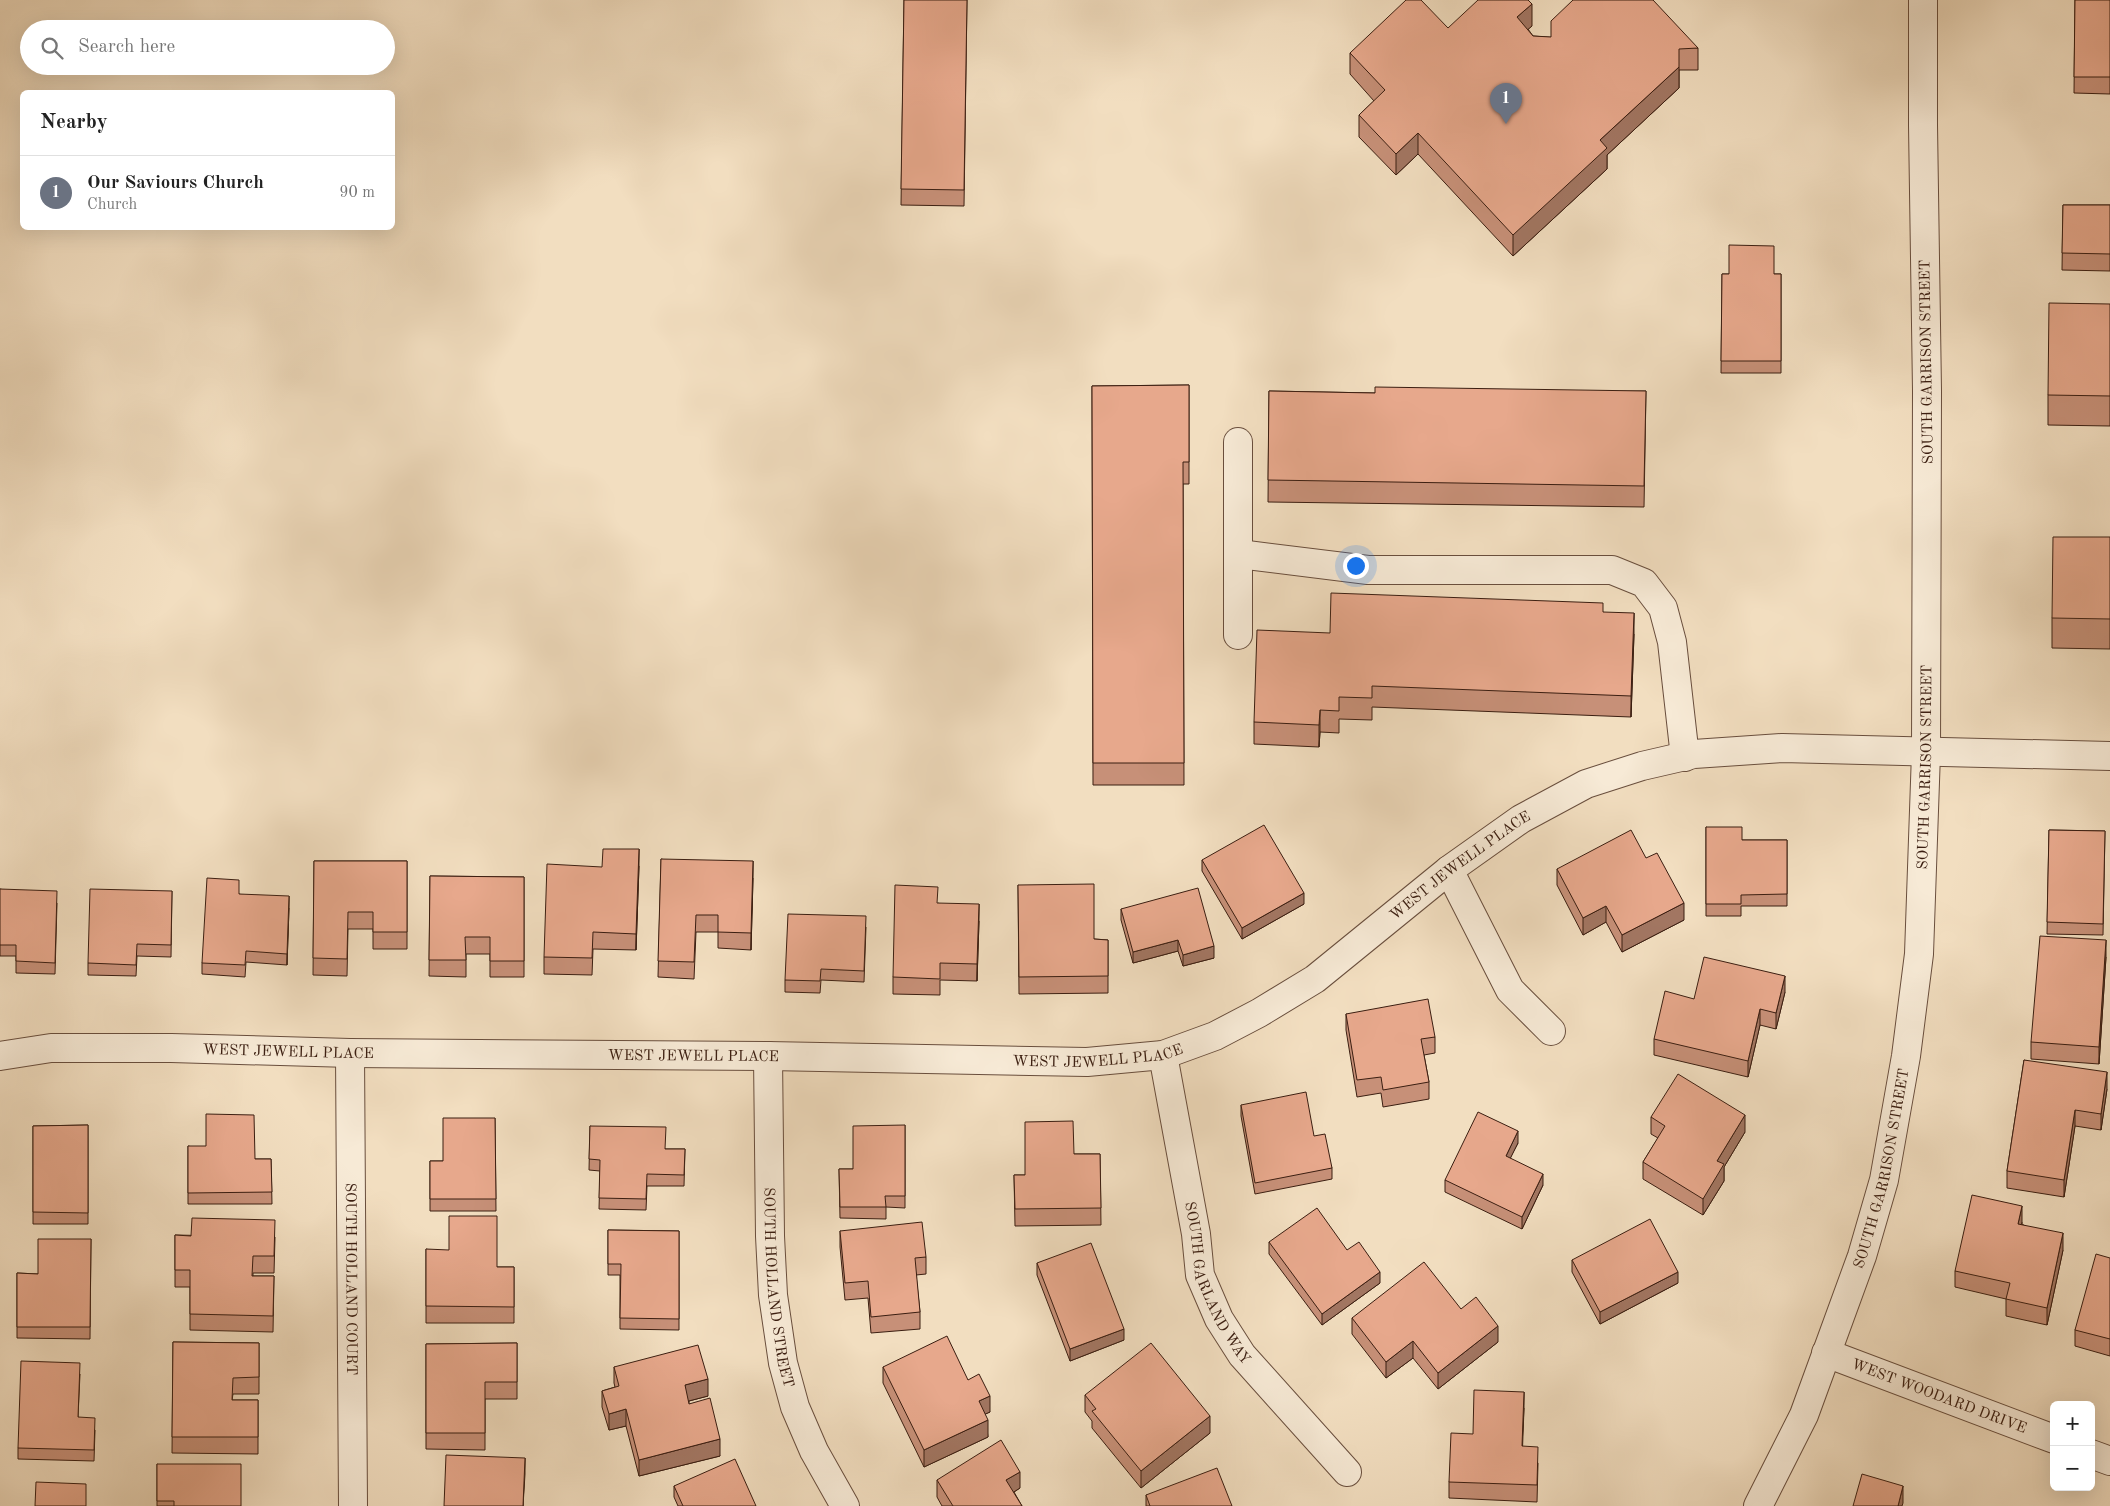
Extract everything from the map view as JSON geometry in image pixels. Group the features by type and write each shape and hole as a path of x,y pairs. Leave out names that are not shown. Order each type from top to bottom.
{"street":[{"name":"SOUTH GARRISON STREET","path":"1758,1506 1804,1415 1862,1256 1884,1180 1906,1056 1919,954 1926,753 1927,391 1923,0"},
{"path":"1238,442 1238,635"},
{"path":"1239,554 1368,570 1612,570 1644,583 1663,608 1672,642 1686,757"},
{"name":"WEST JEWELL PLACE","path":"0,1056 60,1048 171,1048 350,1053 768,1056 1087,1062 1162,1055 1215,1036 1259,1013 1315,979 1449,870 1521,819 1586,784 1642,766 1694,754 1782,748 2110,756"},
{"path":"1449,870 1510,990 1551,1031"},
{"name":"SOUTH HOLLAND COURT","path":"350,1053 353,1506"},
{"name":"SOUTH GARLAND WAY","path":"1162,1055 1196,1234 1200,1275 1219,1319 1242,1355 1348,1472"},
{"name":"SOUTH HOLLAND STREET","path":"768,1056 770,1236 773,1295 783,1363 795,1407 814,1451 845,1506"},
{"name":"WEST WOODARD DRIVE","path":"1826,1353 2050,1438"},
{"path":"2095,1455 2110,1461"}],"building":[{"path":"904,0 967,0 964,190 901,189"},
{"path":"1406,0 1421,0 1448,28 1478,0 1528,0 1532,4 1517,17 1533,36 1551,37 1551,21 1573,0 1653,0 1698,48 1679,49 1679,67 1600,140 1607,148 1513,235 1418,133 1396,154 1359,115 1385,90 1350,53"},
{"path":"2075,0 2110,0 2110,77 2074,77"},
{"path":"2063,205 2110,205 2110,254 2062,253"},
{"path":"1729,245 1774,246 1774,274 1781,274 1781,361 1721,361 1722,274 1729,274"},
{"path":"2049,303 2110,304 2110,396 2048,395"},
{"path":"1189,385 1189,462 1183,462 1184,763 1093,763 1092,386"},
{"path":"1375,387 1646,391 1644,486 1268,480 1269,391 1375,393"},
{"path":"2053,537 2110,537 2110,619 2052,618"},
{"path":"1331,593 1603,603 1603,612 1634,613 1631,696 1372,686 1372,698 1339,697 1339,711 1320,710 1319,725 1254,722 1257,630 1330,633"},
{"path":"1264,825 1304,893 1242,928 1202,860"},
{"path":"1706,827 1742,827 1742,840 1787,840 1787,894 1741,895 1741,904 1706,904"},
{"path":"1631,830 1646,858 1657,853 1684,903 1622,935 1606,906 1583,918 1557,869"},
{"path":"2049,830 2105,831 2103,924 2047,922"},
{"path":"603,849 639,849 636,934 593,932 592,958 544,957 547,864 602,867"},
{"path":"661,859 753,861 751,933 718,932 718,915 696,915 694,962 658,961"},
{"path":"314,861 407,861 407,932 373,932 373,912 348,912 347,959 313,958"},
{"path":"430,876 524,877 524,961 490,961 490,937 465,937 466,960 429,960"},
{"path":"207,878 239,880 239,894 289,896 287,954 246,951 245,965 202,963"},
{"path":"1094,884 1094,939 1108,940 1108,976 1019,977 1018,885"},
{"path":"895,885 938,887 937,903 979,904 977,964 940,963 940,979 893,977"},
{"path":"1198,888 1214,946 1183,955 1178,940 1133,952 1121,909"},
{"path":"0,889 57,891 55,963 16,961 16,945 0,945"},
{"path":"90,889 172,891 171,945 137,944 136,965 88,963"},
{"path":"788,914 866,916 864,971 821,969 820,981 785,980"},
{"path":"2040,936 2106,940 2099,1047 2031,1042"},
{"path":"1704,957 1785,976 1776,1013 1760,1009 1748,1061 1654,1039 1665,991 1694,999"},
{"path":"1428,999 1435,1037 1421,1039 1429,1082 1383,1090 1381,1077 1357,1080 1346,1014"},
{"path":"2024,1060 2107,1072 2101,1114 2075,1110 2064,1180 2007,1171"},
{"path":"1678,1074 1745,1115 1717,1161 1724,1164 1703,1199 1643,1162 1665,1126 1651,1117"},
{"path":"1306,1092 1314,1136 1325,1134 1332,1168 1255,1183 1241,1105"},
{"path":"1478,1112 1518,1131 1506,1156 1543,1174 1522,1217 1445,1180"},
{"path":"206,1114 254,1115 255,1159 271,1159 272,1192 188,1193 188,1146 206,1146"},
{"path":"443,1118 495,1118 496,1199 430,1199 430,1161 443,1161"},
{"path":"1073,1121 1074,1154 1100,1154 1101,1208 1015,1209 1014,1175 1025,1175 1025,1122"},
{"path":"88,1125 88,1213 33,1212 33,1126"},
{"path":"905,1125 905,1196 885,1196 886,1207 840,1207 839,1169 853,1169 853,1126"},
{"path":"590,1126 666,1127 665,1149 685,1149 684,1175 647,1174 646,1199 599,1198 600,1160 589,1159"},
{"path":"1972,1195 2022,1206 2018,1224 2063,1233 2047,1308 2006,1299 2010,1283 1955,1271"},
{"path":"1317,1208 1347,1250 1359,1242 1380,1272 1322,1314 1269,1242"},
{"path":"449,1216 497,1216 497,1267 514,1267 514,1307 426,1306 426,1249 449,1250"},
{"path":"192,1218 275,1220 274,1256 253,1256 252,1276 274,1276 273,1316 190,1314 190,1270 175,1270 175,1235 191,1236"},
{"path":"1650,1219 1678,1272 1600,1312 1572,1260"},
{"path":"922,1222 926,1257 915,1258 920,1312 871,1317 868,1281 845,1283 840,1231"},
{"path":"608,1230 679,1231 679,1319 620,1318 621,1264 608,1264"},
{"path":"38,1239 91,1239 90,1327 17,1327 17,1273 38,1274"},
{"path":"1091,1243 1124,1329 1070,1349 1037,1263"},
{"path":"2096,1254 2110,1258 2110,1339 2075,1330"},
{"path":"1424,1262 1461,1309 1476,1297 1498,1326 1438,1373 1413,1341 1386,1362 1352,1318"},
{"path":"947,1336 968,1380 979,1374 990,1396 979,1401 988,1420 924,1450 883,1367"},
{"path":"173,1342 259,1343 259,1377 233,1378 232,1400 258,1400 258,1437 172,1437"},
{"path":"517,1343 517,1382 485,1382 485,1433 426,1433 426,1344"},
{"path":"1151,1343 1210,1416 1141,1471 1092,1411 1096,1409 1085,1395"},
{"path":"698,1345 708,1379 685,1385 689,1404 710,1398 720,1439 639,1460 626,1409 609,1414 602,1391 619,1386 614,1367"},
{"path":"21,1361 80,1363 78,1417 95,1418 94,1450 18,1448"},
{"path":"1474,1390 1524,1392 1522,1446 1538,1447 1537,1485 1449,1482 1451,1433 1473,1434"},
{"path":"1001,1440 1020,1472 1006,1480 1022,1506 953,1506 937,1480"},
{"path":"446,1455 525,1458 523,1506 444,1506"},
{"path":"735,1459 756,1506 683,1506 674,1486"},
{"path":"157,1464 241,1464 241,1506 174,1506 174,1501 157,1501"},
{"path":"1217,1468 1232,1506 1150,1506 1146,1495"},
{"path":"1862,1474 1903,1486 1898,1506 1853,1506"},
{"path":"36,1482 86,1484 86,1506 35,1506"}],"place":[{"name":"Our Saviours Church","path":"1506,124"}]}
